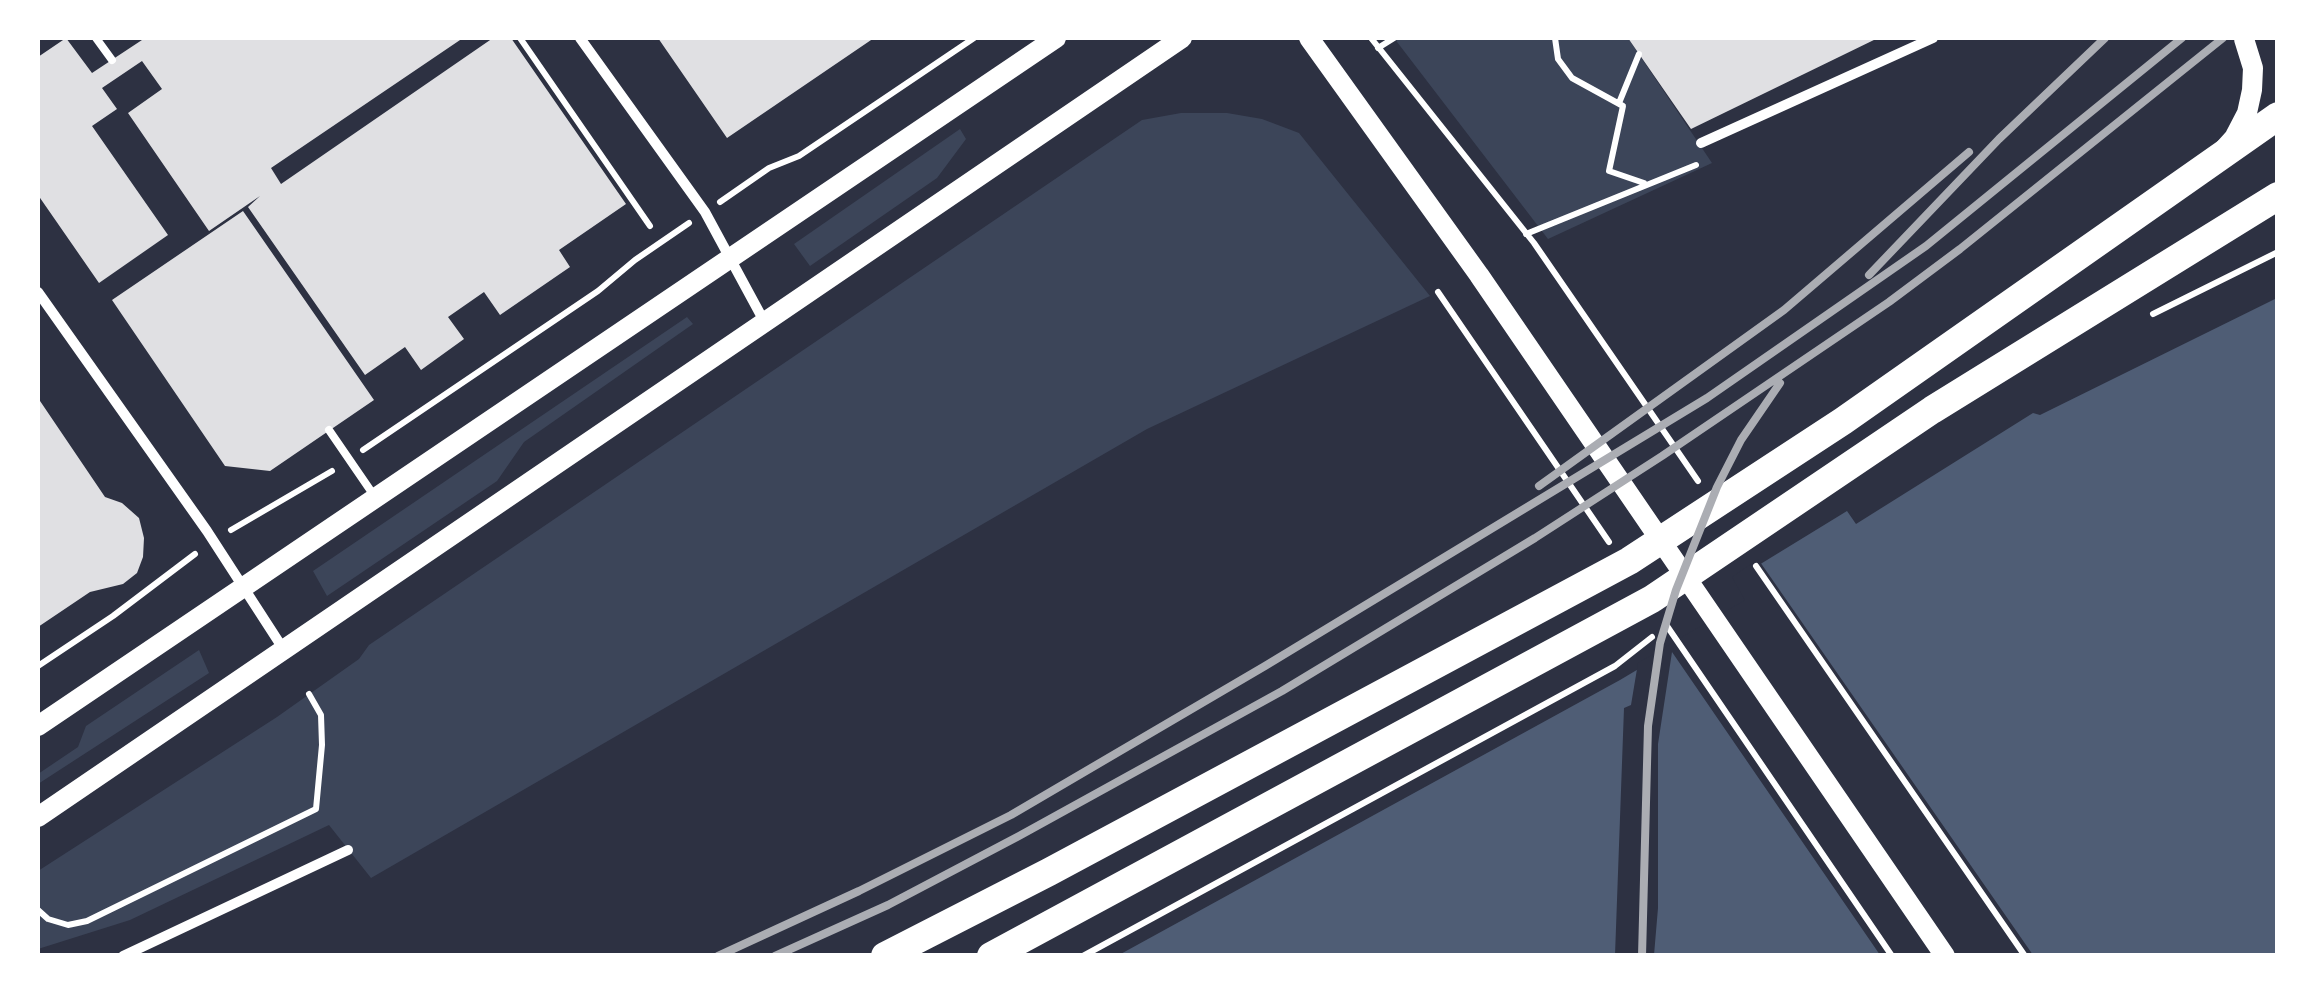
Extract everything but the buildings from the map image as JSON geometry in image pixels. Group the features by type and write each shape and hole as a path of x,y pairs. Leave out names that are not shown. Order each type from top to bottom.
{"highway":[{"path":"885,956 1629,561 1843,420 2278,116"},
{"path":"991,956 1652,599 1932,410 2278,196"}],"main road":[{"path":"38,726 1056,38"},
{"path":"38,817 1182,38"},
{"path":"1309,38 1479,274 1946,956"},
{"path":"2208,166 2234,138 2247,113 2253,68 2244,39"}],"street":[{"path":"580,38 705,212 764,322"},
{"path":"1701,143 1933,38"},
{"path":"38,292 284,650"},
{"path":"123,956 348,850"}],"lane":[{"path":"96,38 112,60"},
{"path":"329,430 377,498"}],"path":[{"path":"520,38 650,226"},
{"path":"720,201 768,168 800,156 974,38"},
{"path":"1370,38 1534,244 1702,486"},
{"path":"1378,48 1394,38"},
{"path":"1555,38 1558,60 1572,78 1624,106 1609,171 1645,184"},
{"path":"1619,103 1639,54"},
{"path":"228,531 349,459 598,291 685,225"},
{"path":"1746,551 2026,956"},
{"path":"38,666 171,571"},
{"path":"1083,956 1615,666"},
{"path":"38,910 48,919 68,925 87,920 316,809 321,715 310,694"}],"shaded area":[{"path":"1394,38 1628,38 1712,163 1548,239"},
{"path":"1181,113 1227,113 1262,119 1299,133 1430,296 1147,429 371,878 329,825 130,920 38,949 38,871 277,717 359,659 369,645 1142,120"},
{"path":"960,129 966,139 937,178 810,266 794,244"},
{"path":"2277,298 2277,955 1117,956 1620,680 1751,602 1736,579 1847,511 1856,524 2033,413 2040,415"},
{"path":"687,317 693,324 524,442 497,481 327,596 313,571"},
{"path":"199,650 209,673 38,784 38,774 78,747 86,726"}],"pier":[{"path":"1758,559 2033,955 1880,955 1672,652 1658,744 1658,908 1654,955 1615,955 1624,708 1631,705 1638,663 1745,600 1732,577"}],"railway":[{"path":"1869,275 1999,139 2105,38"},
{"path":"718,956 1011,815 1707,398 1926,246 2182,38"},
{"path":"775,956 888,905 1019,836 1282,691 1535,538 1889,302 2223,38"},
{"path":"1539,486 1784,310 1969,152"},
{"path":"1642,956 1648,726 1660,643 1676,590 1717,487 1741,440 1780,383"}]}
